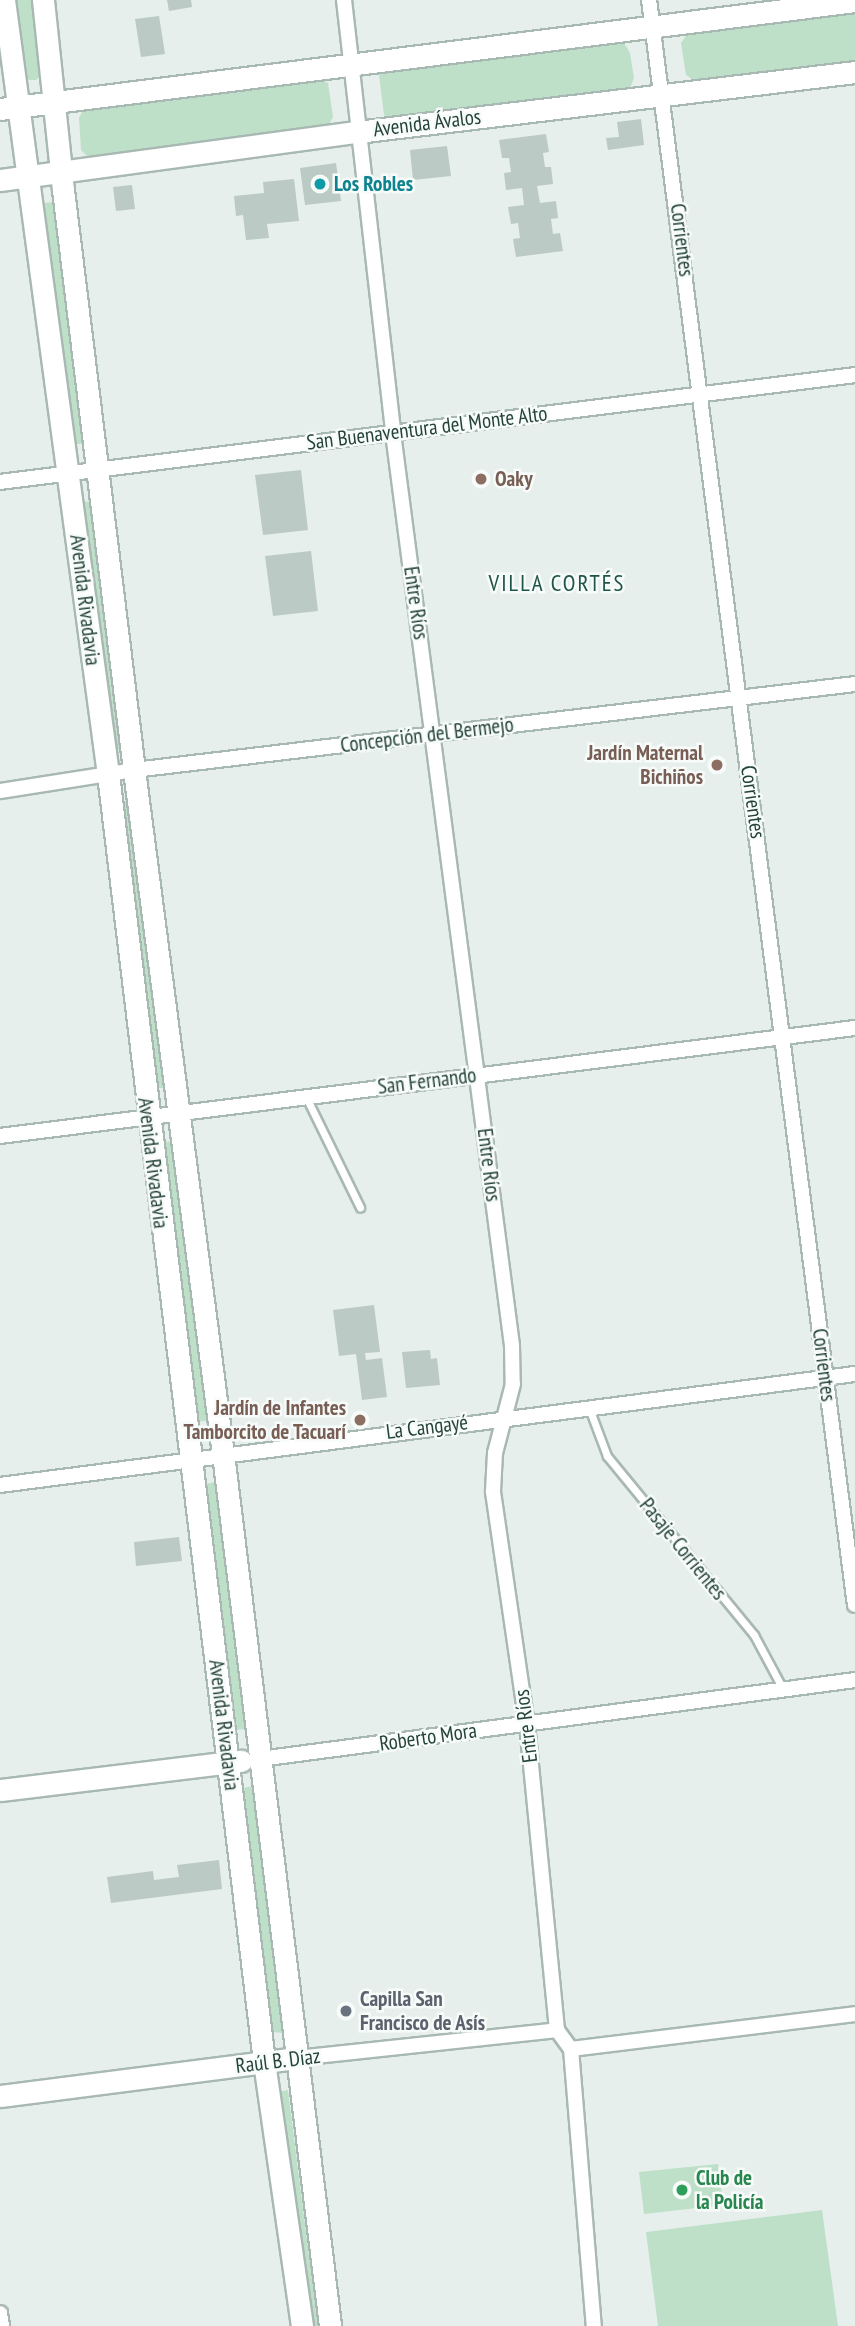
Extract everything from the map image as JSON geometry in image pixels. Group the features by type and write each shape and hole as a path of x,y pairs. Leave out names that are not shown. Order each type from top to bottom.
{"street":[{"name":"Avenida Rivadavia","path":"4,0 10,108 28,175 69,471 264,2062 302,2326"},
{"name":"Avenida Rivadavia","path":"43,0 61,171 134,770 223,1454 330,2326"},
{"name":"Entre Ríos","path":"344,0 393,433 512,1345 513,1384 507,1417 495,1453 493,1492 527,1724 557,2030"},
{"name":"Corrientes","path":"649,0 702,394 855,1605"},
{"path":"10,108 855,1"},
{"name":"Avenida Ávalos","path":"0,180 357,132 855,72"},
{"name":"San Buenaventura del Monte Alto","path":"0,482 69,471 855,375"},
{"name":"Concepción del Bermejo","path":"0,791 134,770 855,684"},
{"name":"San Fernando","path":"0,1136 180,1114 305,1095 855,1028"},
{"name":"La Cangayé","path":"0,1485 191,1458 855,1374"},
{"name":"Roberto Mora","path":"0,1790 229,1763 855,1680"},
{"path":"571,2049 855,2014"},
{"path":"557,2030 571,2049 594,2326"},
{"name":"Raúl B. Díaz","path":"0,2096 264,2062 557,2030"},
{"path":"0,2313 2,2326"}],"lane":[{"path":"305,1095 360,1207"},
{"name":"Pasaje Corrientes","path":"589,1408 607,1457 754,1635 783,1689"}],"green space":[{"path":"16,0 31,0 42,75 36,80 29,80 25,75"},
{"path":"855,10 855,64 699,84 686,75 681,43 689,31"},
{"path":"623,41 630,53 634,78 629,91 394,119 384,115 379,75 387,67"},
{"path":"314,76 328,83 333,117 327,128 90,159 81,150 79,118 84,108"},
{"path":"58,201 87,444 74,444 40,204"},
{"path":"92,501 122,749 115,750 79,503"},
{"path":"128,801 167,1088 154,1088 119,804"},
{"path":"175,1141 210,1420 196,1422 163,1142"},
{"path":"215,1482 247,1729 235,1730 206,1484"},
{"path":"253,1786 283,2033 272,2032 244,1788"},
{"path":"288,2090 318,2326 308,2326 279,2092"},
{"path":"718,2164 723,2205 644,2214 639,2172"},
{"path":"822,2210 838,2326 658,2326 646,2232"}],"building":[{"path":"167,0 191,0 192,7 169,11"},
{"path":"159,16 165,54 141,57 135,19"},
{"path":"641,119 644,145 608,150 606,138 619,137 617,122"},
{"path":"546,134 549,152 543,153 545,167 551,167 553,184 537,186 540,203 556,201 558,218 551,219 553,234 560,233 563,251 516,257 513,239 520,238 518,223 511,224 508,207 524,205 522,188 506,190 504,173 511,172 509,158 502,158 499,140"},
{"path":"447,146 451,176 413,180 410,150"},
{"name":"Los Robles","path":"336,163 341,201 305,205 300,168"},
{"path":"294,179 299,221 267,224 269,238 246,240 243,215 236,216 234,196 264,193 263,182"},
{"path":"132,185 135,209 116,211 113,187"},
{"path":"301,470 308,530 263,535 255,475"},
{"path":"311,551 318,611 273,616 265,556"},
{"path":"374,1305 380,1352 365,1353 366,1360 382,1358 387,1397 362,1400 356,1354 339,1356 333,1310"},
{"path":"430,1350 431,1359 437,1358 440,1385 406,1388 402,1352"},
{"path":"179,1537 182,1561 136,1566 134,1542"},
{"path":"219,1860 222,1889 111,1903 107,1877 153,1871 154,1880 179,1877 177,1865"}],"place":[{"name":"Los Robles","path":"320,184"},
{"name":"Oaky","path":"481,479"},
{"name":"Jardín Maternal Bichiños","path":"717,765"},
{"name":"Jardín de Infantes Tamborcito de Tacuarí","path":"360,1420"},
{"name":"Capilla San Francisco de Asís","path":"346,2011"},
{"name":"Club de la Policía","path":"682,2190"}],"district":[{"name":"VILLA CORTÉS","path":"557,583"}]}
